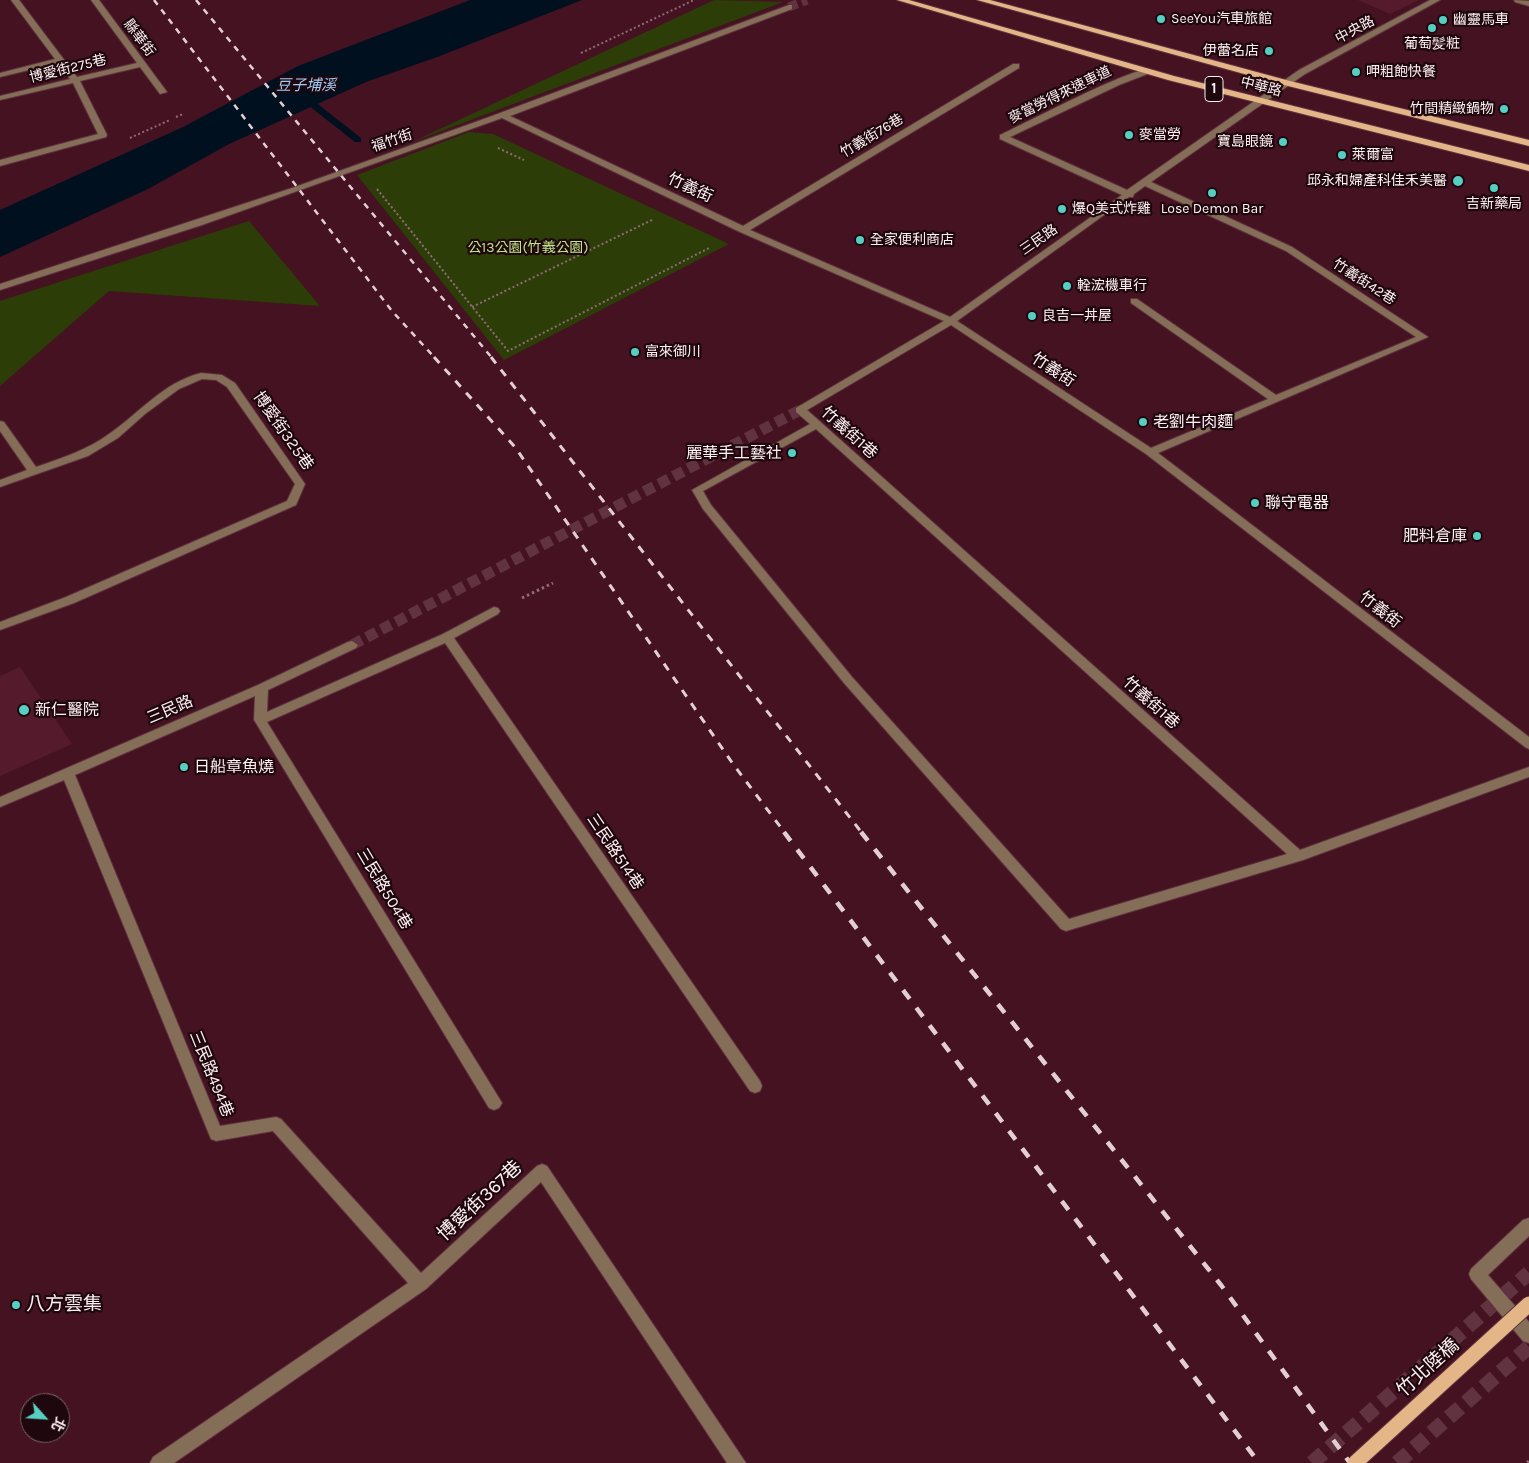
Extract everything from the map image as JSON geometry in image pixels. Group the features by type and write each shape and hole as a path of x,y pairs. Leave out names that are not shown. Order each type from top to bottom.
{"main road":[{"name":"中華路","path":"901,0 1261,102 1529,168"},
{"name":"中華路","path":"981,0 1287,83 1529,143"},
{"name":"竹北陸橋","path":"1356,1463 1529,1304"}],"street":[{"path":"0,163 103,135 74,80 16,0"},
{"name":"縣華街","path":"95,0 163,92"},
{"name":"中央路","path":"1287,83 1436,0"},
{"path":"1518,0 1529,4"},
{"name":"福竹街","path":"0,287 94,258 504,116 789,7"},
{"path":"0,75 60,60"},
{"name":"博愛街275巷","path":"0,98 142,64"},
{"name":"竹義街76巷","path":"742,230 1016,66"},
{"name":"麥當勞得來速車道","path":"1130,195 1004,137 1116,83 1147,71"},
{"name":"三民路","path":"800,410 951,321 1130,195 1237,116 1261,102 1287,83"},
{"name":"竹義街","path":"504,116 742,230 951,321 1150,452 1529,744"},
{"name":"竹義街42巷","path":"1146,183 1289,249 1423,337 1150,452"},
{"path":"1134,301 1275,399"},
{"name":"博愛街325巷","path":"0,484 84,454 114,436 141,412 175,387 201,376 218,377 231,385 300,484 292,503 268,515 70,600 0,626"},
{"name":"竹義街1巷","path":"800,410 1298,856"},
{"path":"0,424 34,472"},
{"path":"816,425 697,490 707,507 848,680 1066,925 1298,856 1529,772"},
{"path":"262,688 260,720 447,637 494,611"},
{"name":"三民路514巷","path":"447,637 754,1086"},
{"name":"三民路","path":"0,802 262,688 352,645"},
{"name":"三民路504巷","path":"260,720 494,1103"},
{"name":"三民路494巷","path":"68,772 216,1134 276,1124 420,1284"},
{"name":"博愛街367巷","path":"159,1463 420,1284 542,1171 737,1463"},
{"path":"1529,1225 1477,1274 1529,1335"}],"path":[{"path":"497,148 532,164"},
{"path":"375,186 508,351 710,247 702,243"},
{"path":"472,307 652,220 644,216"}],"shaded area":[{"path":"1358,0 1419,0 1390,14"},
{"name":"新仁醫院","path":"20,667 72,744 0,776 0,676"}],"green space":[{"path":"714,0 783,2 410,143"},
{"name":"公13公園(竹義公園)","path":"469,132 493,134 729,244 504,360 357,175"},
{"path":"249,221 320,306 109,291 0,386 0,301"}],"water":[{"name":"豆子埔溪","path":"470,0 582,0 440,56 366,82 229,144 148,189 0,257 0,210 183,127 298,66"}],"waterway":[{"path":"311,103 358,140"}],"tunnel":[{"path":"789,7 807,0"},
{"path":"352,645 800,410"},
{"path":"1312,1463 1529,1273"},
{"path":"1397,1463 1529,1347"}],"railway":[{"path":"154,0 392,311 435,358"},
{"path":"196,0 492,358"},
{"path":"434,357 515,447 733,764 785,833"},
{"path":"491,357 862,833"},
{"path":"784,832 1259,1463"},
{"path":"861,832 1221,1285 1350,1463"}],"place":[{"name":"SeeYou汽車旅館","path":"1161,19"},
{"name":"幽靈馬車","path":"1443,20"},
{"name":"葡萄髪粧","path":"1432,28"},
{"name":"伊蕾名店","path":"1269,51"},
{"name":"呷粗飽快餐","path":"1356,72"},
{"name":"竹間精緻鍋物","path":"1504,109"},
{"name":"麥當勞","path":"1129,135"},
{"name":"寶島眼鏡","path":"1283,142"},
{"name":"萊爾富","path":"1342,155"},
{"name":"邱永和婦產科佳禾美醫","path":"1458,181"},
{"name":"吉新藥局","path":"1494,188"},
{"name":"Lose Demon Bar","path":"1212,193"},
{"name":"爆Q美式炸雞","path":"1062,209"},
{"name":"全家便利商店","path":"860,240"},
{"name":"輇浤機車行","path":"1067,286"},
{"name":"良吉一丼屋","path":"1032,316"},
{"name":"富來御川","path":"635,352"},
{"name":"老劉牛肉麵","path":"1143,422"},
{"name":"麗華手工藝社","path":"792,453"},
{"name":"聯守電器","path":"1255,503"},
{"name":"肥料倉庫","path":"1477,536"},
{"name":"新仁醫院","path":"24,710"},
{"name":"日船章魚燒","path":"184,767"},
{"name":"八方雲集","path":"16,1305"}]}
